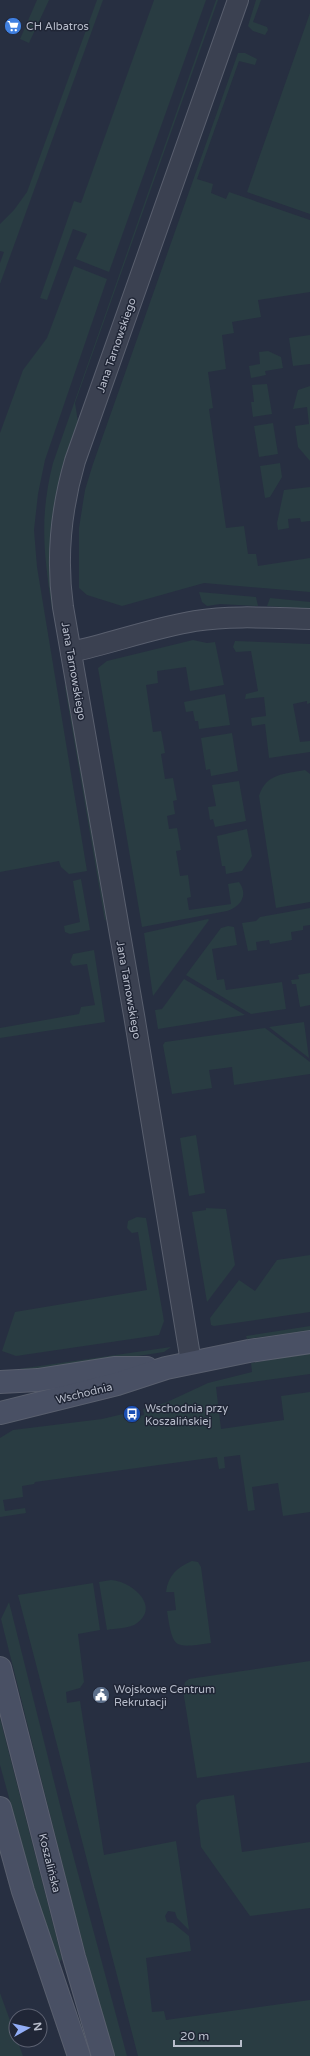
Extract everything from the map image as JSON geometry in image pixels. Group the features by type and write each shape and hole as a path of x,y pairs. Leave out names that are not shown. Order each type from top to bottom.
{"main road":[{"name":"Wschodnia","path":"0,1413 117,1384 166,1368 191,1362 249,1351 310,1342"},
{"name":"Wschodnia","path":"0,1382 38,1380 114,1368 166,1368"},
{"name":"Koszalińska","path":"0,1668 74,1957 103,2056"},
{"path":"0,1808 23,1890 79,2056"}],"street":[{"name":"Jana Tarnowskiego","path":"191,1362 135,1022 60,587 60,551 62,515 69,481 238,0"},
{"path":"71,652 194,621 221,618 261,617 310,619"}],"shaded area":[{"path":"37,0 49,0 29,43 20,39"},
{"path":"97,0 103,0 0,284 0,263 4,252 0,251 0,224 14,210 27,192"},
{"path":"154,0 206,0 109,272 76,259 87,234 73,229 47,300 40,298 74,201 81,203"},
{"path":"216,0 218,0 75,403 78,422 60,479 53,514 50,551 52,609 45,553 44,519 53,463"},
{"path":"256,0 261,0 253,22 267,27 268,30 265,35 253,31 248,26"},
{"path":"310,13 310,214 247,192"},
{"path":"238,53 245,53 257,59 255,65 239,61 197,179 213,184 211,193 226,199 229,192 310,220 310,292 258,300 261,317 232,322 234,333 222,335 226,369 208,372 213,408 209,409 226,528 244,526 248,554 256,554 258,566 310,558 310,592 204,583 122,606 87,595 79,588 79,528 85,490"},
{"path":"74,266 107,279 45,460 38,494 34,530 37,567 87,871 69,874 61,867 59,861 0,872 0,433 23,370 47,338"},
{"path":"310,335 310,364 293,366 289,338"},
{"path":"268,351 281,357 283,368 265,371 266,375 251,378 249,366 260,364 259,352"},
{"path":"267,384 272,414 253,417 251,402 254,402 252,385"},
{"path":"310,386 310,461 298,447 295,426 309,424 307,407 293,409 298,390"},
{"path":"273,423 278,454 259,457 254,426"},
{"path":"280,463 282,477 270,497 265,498 260,466"},
{"path":"310,487 310,521 301,522 300,518 288,519 289,528 278,530 277,523 284,490"},
{"path":"199,592 256,597 258,606 220,604 207,606 202,602"},
{"path":"270,598 310,602 310,609 267,606"},
{"path":"193,640 207,643 215,642 224,685 190,691 186,667 157,671 158,683 146,685 153,732 161,731 165,753 161,754 165,779 173,778 177,800 173,801 175,814 167,816 169,829 177,828 181,850 176,851 180,876 188,875 191,897 187,898 189,910 231,904 228,884 239,882 242,887 243,896 242,900 236,907 227,911 142,927 98,668 107,661"},
{"path":"235,641 310,644 310,703 307,704 307,701 293,704 300,742 310,741 310,752 269,758 265,724 252,726 251,718 266,716 264,697 245,699 246,694 258,691 251,651 236,652 233,647"},
{"path":"66,684 106,919 105,921 65,687"},
{"path":"225,694 230,725 199,729 198,721 195,721 193,711 186,712 184,702"},
{"path":"232,733 238,771 211,776 210,769 206,770 201,738"},
{"path":"305,770 310,774 310,902 276,908 259,796 262,788 271,779 284,774"},
{"path":"239,781 246,821 215,827 213,819 210,820 208,807 216,806 212,785"},
{"path":"247,829 252,856 242,871 226,874 225,866 222,866 217,836"},
{"path":"81,879 90,930 70,934 65,932 64,926 80,922 73,881"},
{"path":"310,908 310,925 303,926 303,930 291,932 292,940 270,944 269,940 256,942 257,950 248,951 242,923 256,921 260,917"},
{"path":"209,920 153,996 144,933"},
{"path":"228,926 234,927 237,945 212,949 217,980 224,979 226,990 282,982 286,1009 251,1014 186,975 221,928"},
{"path":"94,950 105,1022 0,1038 0,1028 79,1014 81,1007 95,1005 87,964 73,966 70,962 73,954"},
{"path":"310,973 310,1005 300,1007 296,984 292,984 291,980 299,979 298,975"},
{"path":"184,979 245,1015 158,1029 155,1010 162,1009"},
{"path":"304,1022 309,1058 269,1027"},
{"path":"265,1028 310,1062 310,1074 234,1085 232,1067 209,1070 212,1088 172,1094 163,1045 165,1042"},
{"path":"196,1135 205,1193 189,1196 180,1138"},
{"path":"206,1208 226,1209 235,1265 207,1302 192,1212 206,1210"},
{"path":"137,1217 146,1218 164,1321 159,1335 16,1356 2,1351 15,1312 147,1290 138,1232 132,1233 127,1228 128,1221"},
{"path":"310,1255 310,1312 214,1326 211,1325 210,1318 239,1280 255,1291 277,1260"},
{"path":"310,1326 310,1331 247,1339 246,1336"},
{"path":"171,1347 164,1352 32,1372 5,1371"},
{"path":"310,1353 310,1374 216,1387 221,1429 284,1420 281,1396 310,1392 310,1512 283,1516 278,1483 252,1487 255,1510 248,1511 240,1455 224,1457 225,1468 219,1469 217,1457 35,1482 34,1484 22,1486 23,1497 3,1500 5,1511 25,1508 26,1513 0,1517 0,1438 13,1430 102,1419 123,1414 125,1420 144,1415 143,1409 165,1403 208,1383 252,1372 251,1363"},
{"path":"192,1561 198,1562 201,1567 211,1643 189,1646 177,1644 171,1633 167,1611 176,1610 174,1592 166,1592 169,1581 174,1573 182,1566"},
{"path":"111,1580 119,1581 127,1585 145,1602 146,1609 144,1616 134,1625 107,1630 99,1582"},
{"path":"93,1583 100,1630 78,1634 84,1682 80,1688 66,1692 67,1703 80,1701 104,1855 176,1841 189,1930 177,1918 175,1912 168,1911 165,1916 167,1922 173,1923 189,1936 191,1951 146,1958 152,2012 164,2011 166,2020 310,2000 310,2056 138,2056 18,1595"},
{"path":"9,1602 65,1825 127,2056 113,2056 76,1918 1,1619"},
{"path":"310,1661 310,1762 197,1778 183,1690 185,1682 189,1679"},
{"path":"0,1718 62,1959 59,1962 57,1960 34,1888 0,1765"},
{"path":"234,1795 242,1852 310,1842 310,1908 250,1916 201,1847 196,1805 201,1800"},
{"path":"0,1993 8,2015 8,2048 20,2048 23,2056 0,2056"}],"place":[{"name":"CH Albatros","path":"13,26"},
{"name":"Wschodnia przy Koszalińskiej","path":"132,1414"},
{"name":"Wojskowe Centrum Rekrutacji","path":"101,1695"}]}
